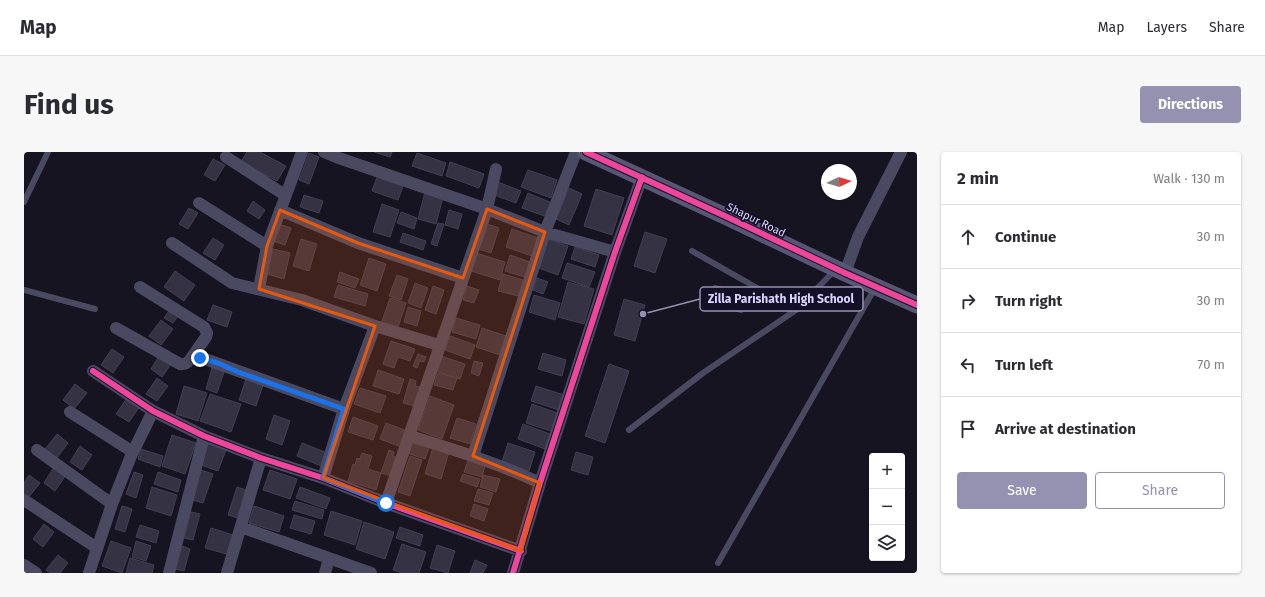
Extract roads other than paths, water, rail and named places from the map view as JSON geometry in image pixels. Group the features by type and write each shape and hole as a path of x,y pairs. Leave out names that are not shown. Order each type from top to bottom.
{"street":[{"path":"259,289 268,246 285,195 302,152"},
{"path":"324,152 486,209 545,232 615,252"},
{"path":"474,456 545,232 576,152"},
{"name":"Shapur Road","path":"586,152 840,271 917,305"},
{"path":"840,271 901,152"},
{"path":"226,157 285,195"},
{"path":"386,503 486,209 496,169"},
{"path":"513,573 521,551 540,483 615,252 642,177"},
{"path":"200,203 268,246"},
{"path":"280,210 358,243 463,278"},
{"path":"172,243 232,283 302,300 375,326 439,345"},
{"path":"116,328 180,364 189,362 206,337 207,333 204,327 140,287"},
{"path":"323,478 344,409 375,326"},
{"path":"192,357 218,363 238,372 344,409"},
{"path":"93,371 153,411 204,436 261,458 323,478 386,503 521,551"},
{"path":"89,573 112,504 133,452 153,411"},
{"path":"70,412 133,452"},
{"path":"169,573 204,436"},
{"path":"410,436 474,456 515,471 540,483"},
{"path":"37,450 112,504"},
{"path":"227,573 261,458"},
{"path":"24,500 97,548"},
{"path":"241,527 371,573"},
{"path":"325,573 329,558"},
{"path":"24,565 36,573"}],"lane":[{"path":"24,202 48,152"},
{"path":"692,251 796,310"},
{"path":"629,430 703,373 796,310 840,271"},
{"path":"718,563 876,286"},
{"path":"24,290 95,309"}],"place":[{"name":"Zilla Parishath High School","path":"643,314"}]}
